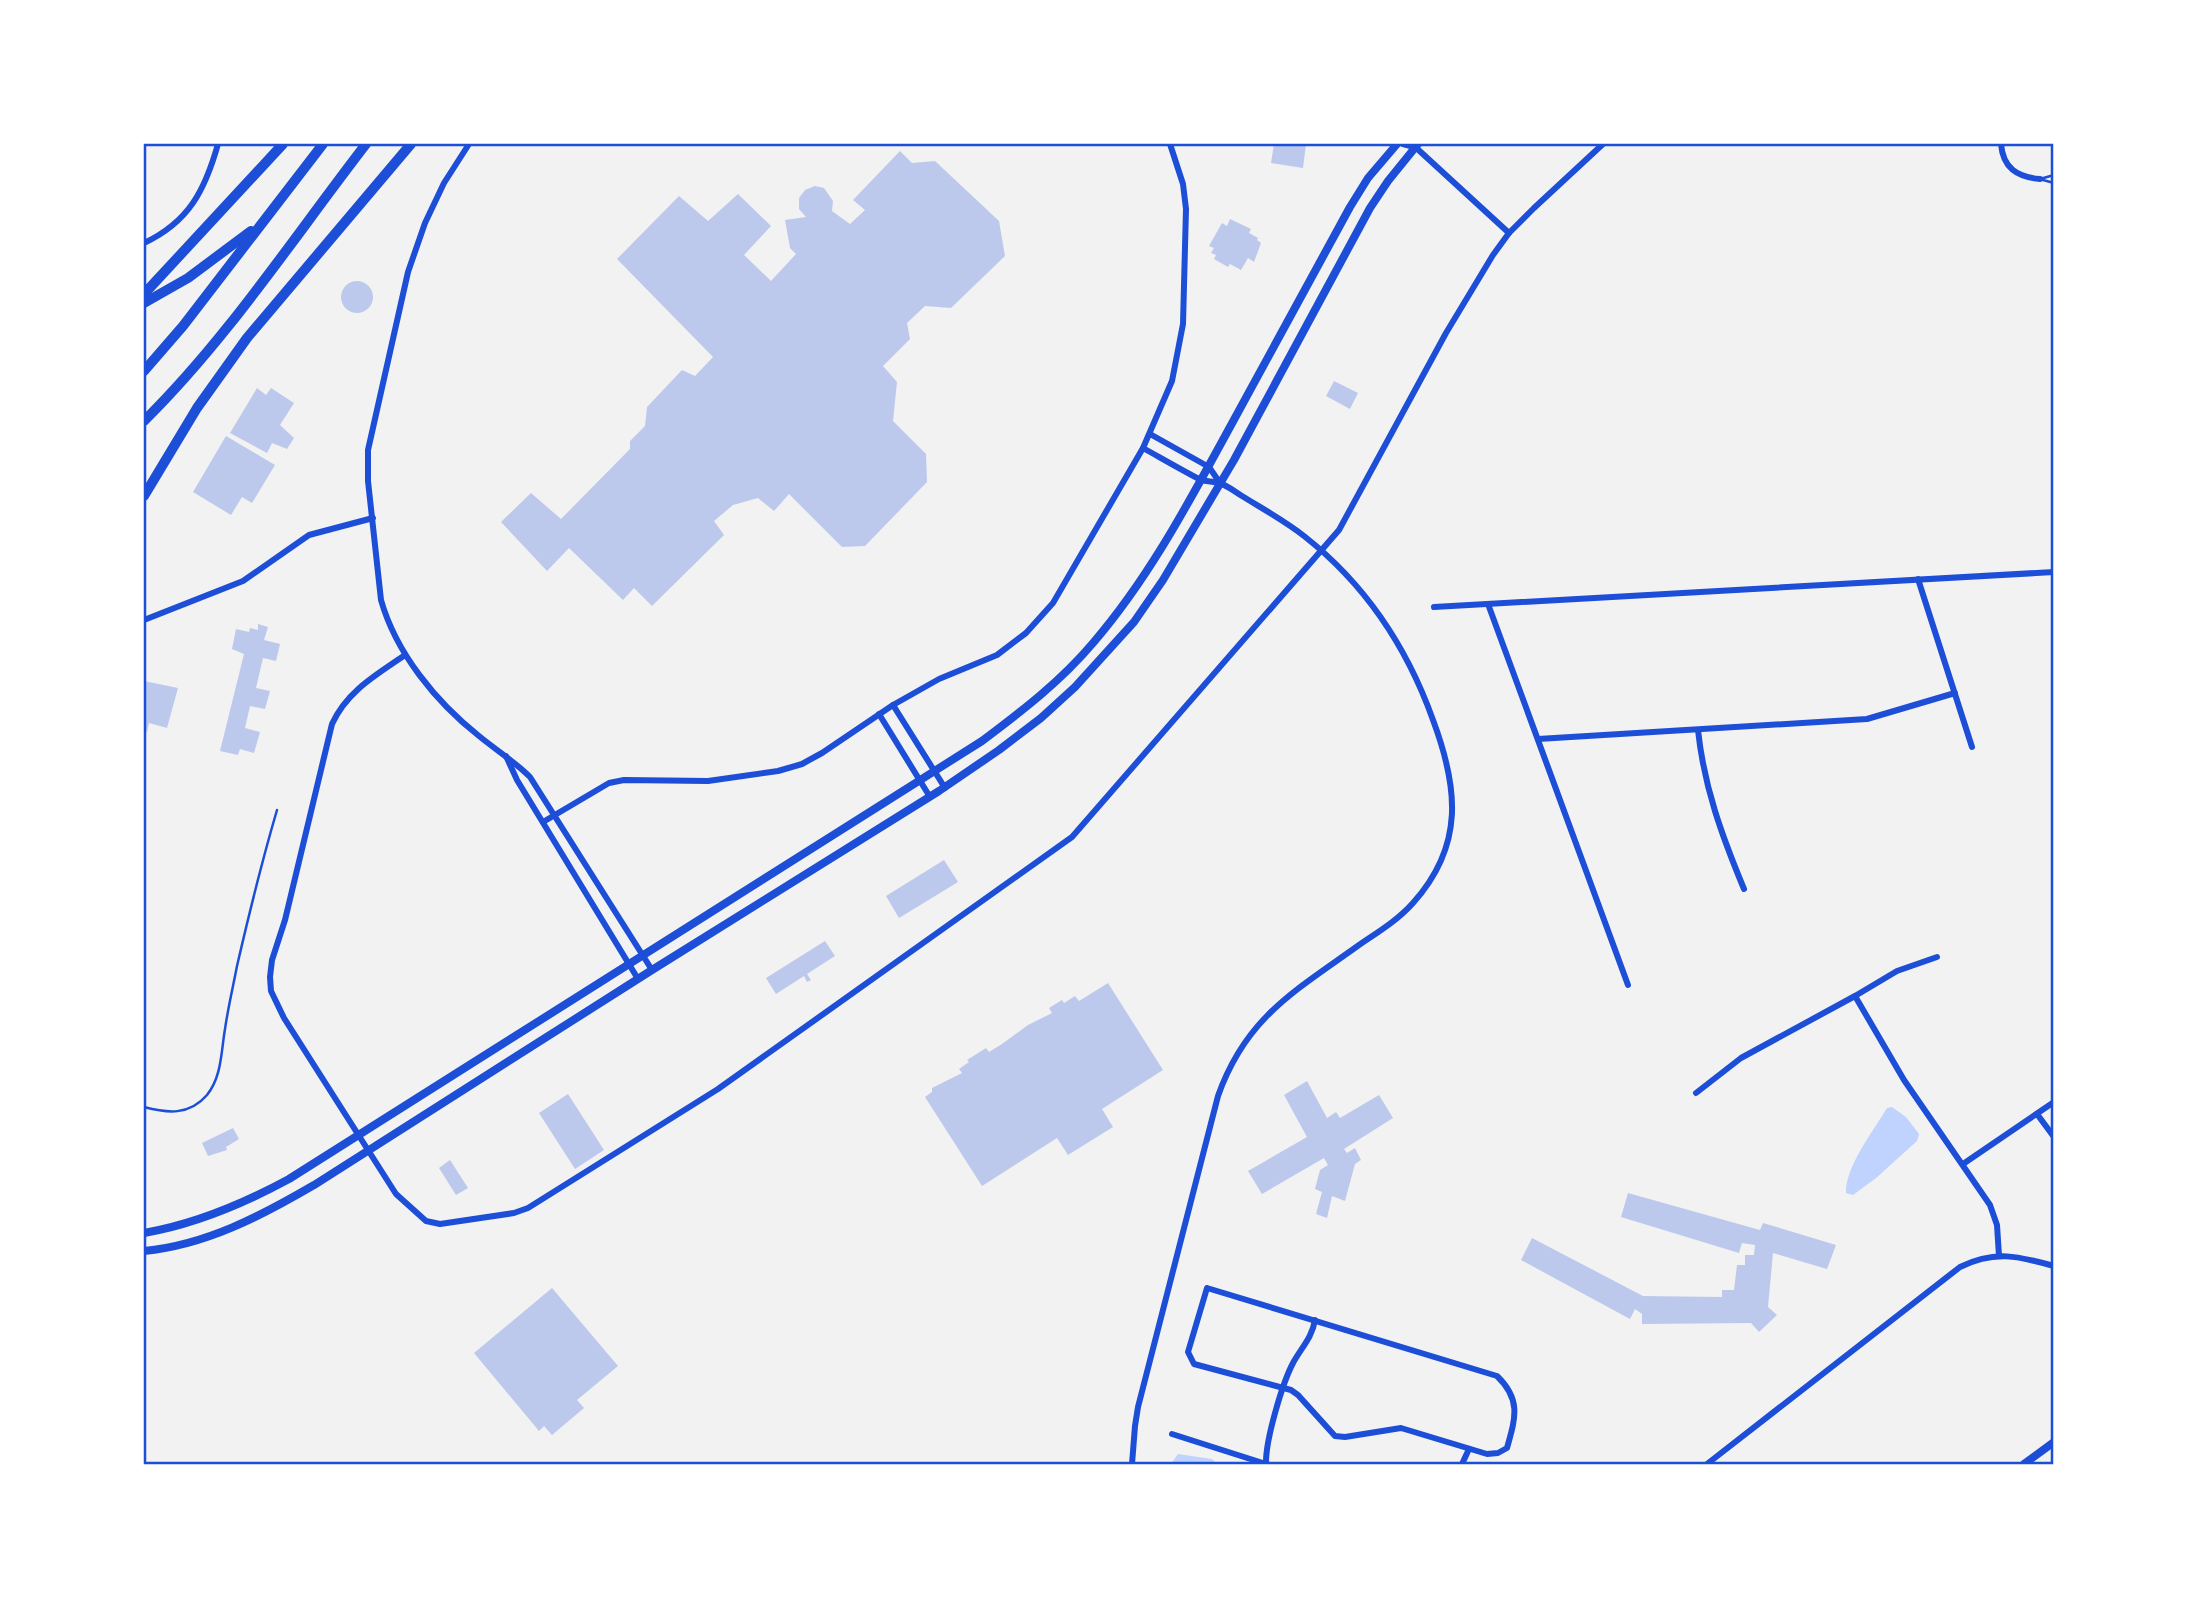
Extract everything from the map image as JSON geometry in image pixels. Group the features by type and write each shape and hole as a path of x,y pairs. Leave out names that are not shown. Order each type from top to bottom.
{"highway":[{"path":"144,294 283,144"},
{"path":"144,371 183,326 323,144"},
{"path":"144,421 185,378 225,329 366,144"},
{"path":"144,496 197,408 247,338 411,144"},
{"path":"144,303 188,278 262,223"}],"main road":[{"path":"144,1233 185,1224 259,1195 360,1136 982,741 1028,707 1092,644 1125,604 1154,560 1209,467 1350,207 1368,178 1397,144"},
{"path":"144,1251 194,1242 232,1229 274,1209 945,788 1041,718 1134,622 1163,580 1220,483 1340,261 1388,181 1415,145"},
{"path":"2024,1465 2053,1442"}],"street":[{"path":"144,243 174,224 196,200 210,171 218,144"},
{"path":"469,144 444,183 425,223 408,272 368,450 368,481 381,600 385,617 405,655 449,709 530,777 652,970"},
{"path":"543,822 609,783 624,780 708,781 778,772 802,764 893,705 939,679 997,655 1041,620 1143,448 1172,381 1183,324 1186,209 1183,184 1170,144"},
{"path":"1403,144 1415,145 1509,233"},
{"path":"405,655 359,686 338,711 332,724 270,977 271,991 284,1018 396,1194 426,1221 440,1224 514,1213 528,1208 718,1089 1072,837 1344,521 1446,333 1493,255 1509,233 1603,144"},
{"path":"2001,144 2006,164 2014,173 2040,179"},
{"path":"1150,434 1209,467 1220,483"},
{"path":"1132,1465 1139,1407 1218,1096 1233,1059 1244,1041 1270,1011 1387,926 1412,904 1434,875 1448,838 1453,807 1450,771 1424,693 1400,645 1360,590 1321,550 1280,518 1220,483 1201,480 1143,448"},
{"path":"144,620 243,581 309,535 373,518"},
{"path":"1434,607 2053,572"},
{"path":"1918,579 1972,747"},
{"path":"1488,604 1628,985"},
{"path":"1538,739 1867,719 1955,693"},
{"path":"893,705 945,788"},
{"path":"879,714 930,797"},
{"path":"1698,730 1705,781 1745,889"},
{"path":"505,754 517,780 638,979"},
{"path":"1696,1093 1741,1058 1898,971 1937,957"},
{"path":"1855,996 1904,1080 1990,1205 1997,1225 1999,1256"},
{"path":"1963,1164 2053,1102"},
{"path":"2037,1114 2053,1137"},
{"path":"1707,1465 1950,1274 1970,1262 1999,1256 2020,1256 2053,1266"},
{"path":"1207,1288 1315,1320 1497,1376 1506,1384 1516,1413 1507,1448 1499,1453 1487,1454 1401,1428 1345,1437 1335,1436 1298,1395 1194,1364 1188,1352 1207,1288"},
{"path":"1172,1434 1266,1463 1266,1445 1290,1368 1306,1344 1315,1320"},
{"path":"1462,1465 1469,1449"}],"lane":[{"path":"2040,179 2053,175"},
{"path":"2040,179 2053,183"},
{"path":"144,1107 164,1113 184,1111 200,1102 215,1084 238,964 276,810"}],"water":[{"path":"1892,1107 1906,1117 1919,1134 1917,1141 1853,1195 1846,1193 1855,1160 1887,1108"},
{"path":"1178,1454 1212,1459 1217,1464 1171,1464"}],"building":[{"path":"1274,144 1306,144 1303,168 1271,163"},
{"path":"900,151 912,163 935,161 999,221 1005,256 951,308 925,306 907,323 910,339 883,366 897,382 893,421 926,454 927,482 865,546 842,547 789,494 774,511 758,498 733,505 714,521 724,535 652,606 634,588 623,600 569,548 547,571 501,522 531,493 561,519 630,449 630,441 645,426 647,407 682,370 695,376 713,357 617,259 679,196 708,221 738,194 771,226 744,255 771,281 796,254 790,248 785,220 806,217 799,209 799,198 805,190 815,186 824,188 833,201 832,211 850,224 865,210 853,200"},
{"path":"1230,219 1251,229 1249,233 1261,243 1254,262 1248,258 1241,270 1230,264 1228,267 1214,259 1216,255 1211,253 1214,248 1209,246 1222,223 1227,226"},
{"path":"357,281 368,286 373,297 368,308 357,313 346,308 341,297 346,286"},
{"path":"1334,381 1358,393 1350,409 1326,396"},
{"path":"257,388 266,395 271,388 294,403 280,425 294,438 287,449 272,443 267,453 230,433"},
{"path":"226,436 275,465 252,503 242,497 231,515 193,492"},
{"path":"258,624 268,627 264,640 280,644 276,661 263,658 256,688 270,691 265,709 250,706 245,728 260,732 254,753 240,749 238,755 220,751 244,654 232,649 236,629 249,632 250,628 258,630"},
{"path":"144,681 178,688 167,728 149,723 147,732 144,731"},
{"path":"944,860 958,882 899,918 886,896"},
{"path":"825,941 835,956 807,974 811,980 807,982 804,976 776,994 766,978"},
{"path":"1108,983 1163,1070 1102,1109 1113,1127 1068,1155 1057,1138 982,1186 925,1097 932,1092 932,1088 962,1073 959,1069 969,1062 967,1060 986,1048 989,1052 1028,1025 1052,1013 1049,1008 1075,996 1079,1001"},
{"path":"1307,1081 1327,1118 1336,1112 1340,1118 1379,1095 1393,1118 1344,1149 1347,1153 1355,1148 1361,1160 1355,1164 1345,1201 1332,1196 1327,1218 1316,1214 1322,1192 1315,1189 1320,1170 1328,1165 1324,1158 1262,1194 1248,1171 1307,1137 1284,1095"},
{"path":"568,1094 604,1150 575,1169 539,1113"},
{"path":"233,1128 239,1139 226,1147 227,1150 208,1156 202,1143"},
{"path":"450,1160 468,1188 456,1195 439,1168"},
{"path":"1628,1193 1760,1230 1763,1223 1836,1245 1827,1269 1773,1253 1768,1307 1777,1315 1759,1332 1751,1323 1642,1324 1642,1314 1635,1309 1630,1319 1521,1260 1532,1238 1643,1296 1722,1297 1722,1290 1734,1290 1737,1265 1745,1265 1745,1255 1754,1255 1755,1245 1742,1243 1739,1253 1621,1217"},
{"path":"552,1288 618,1366 577,1400 584,1408 552,1435 544,1426 539,1431 474,1353"}]}
